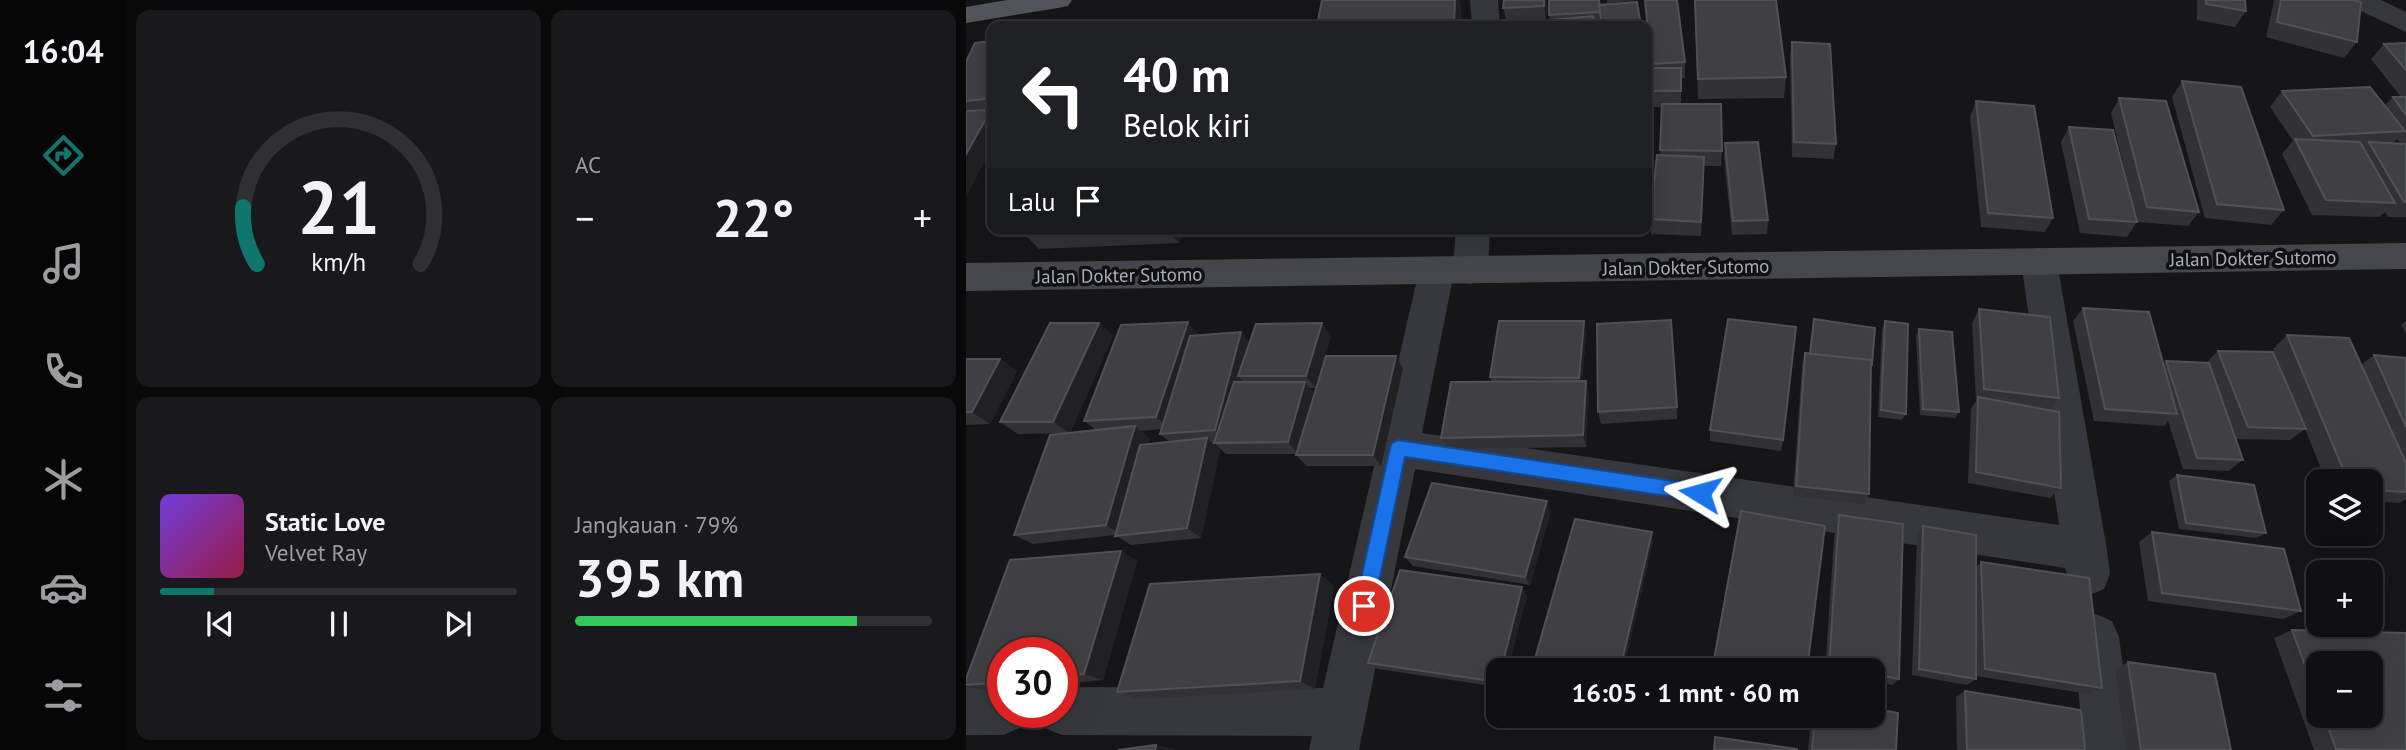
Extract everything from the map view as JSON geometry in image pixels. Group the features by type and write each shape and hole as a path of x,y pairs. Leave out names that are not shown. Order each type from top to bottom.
{"main road":[{"path":"966,15 1058,0"},
{"name":"Jalan Dokter Sutomo","path":"966,277 2406,256"}],"street":[{"path":"1484,0 1486,21"},
{"path":"2360,0 2406,23"},
{"path":"1078,712 1338,731 1398,448 1453,270 1470,235"},
{"path":"2039,262 2085,550 2109,750"},
{"path":"1398,448 2085,550"},
{"path":"966,711 987,711"}],"building":[{"path":"1322,0 1455,0 1454,21 1318,21"},
{"path":"1504,0 1544,0 1544,6 1503,8"},
{"path":"1549,0 1599,0 1600,12 1549,15"},
{"path":"1645,0 1677,0 1685,62 1652,64 1652,21 1647,21"},
{"path":"1695,0 1776,0 1786,77 1698,79"},
{"path":"2206,0 2245,0 2246,11 2206,4"},
{"path":"2281,0 2361,2 2357,42 2277,22"},
{"path":"1637,2 1640,21 1601,21 1599,5"},
{"path":"1593,16 1594,21 1540,21"},
{"path":"987,42 987,99 966,101 966,62 975,43"},
{"path":"1792,42 1830,44 1836,144 1794,142"},
{"path":"2406,43 2406,70 2384,44"},
{"path":"1652,68 1681,68 1681,91 1652,91"},
{"path":"2182,81 2241,87 2284,210 2217,204"},
{"path":"2370,87 2405,131 2313,136 2282,91"},
{"path":"2393,97 2406,97 2406,115"},
{"path":"2119,98 2166,101 2199,212 2147,207"},
{"path":"1976,101 2034,106 2053,218 1988,213"},
{"path":"1662,104 1721,104 1722,151 1660,150"},
{"path":"987,110 987,117 966,154 966,111"},
{"path":"2069,127 2113,130 2137,222 2089,219"},
{"path":"2295,139 2360,142 2395,203 2326,200"},
{"path":"1758,142 1768,220 1733,221 1725,143"},
{"path":"2369,142 2406,144 2406,202 2404,202"},
{"path":"1657,155 1704,157 1701,222 1652,219"},
{"path":"2083,308 2149,312 2177,414 2105,409"},
{"path":"1979,309 2050,317 2059,398 1984,389"},
{"path":"1728,319 1796,327 1783,440 1710,430"},
{"path":"1814,319 1875,328 1872,364 1871,360 1810,354"},
{"path":"1671,320 1677,407 1598,412 1597,324"},
{"path":"1499,321 1584,321 1579,378 1490,377"},
{"path":"1885,321 1908,324 1906,414 1881,410"},
{"path":"1188,322 1156,417 1084,421 1121,325"},
{"path":"1050,323 1099,323 1053,422 1000,422"},
{"path":"1322,323 1306,376 1238,376 1256,324"},
{"path":"1919,329 1952,332 1959,412 1923,409"},
{"path":"1241,332 1215,430 1160,434 1190,336"},
{"path":"2287,335 2349,338 2406,463 2406,492 2383,491 2383,469 2343,469"},
{"path":"2218,351 2273,352 2306,429 2248,427"},
{"path":"1805,353 1871,360 1869,494 1796,486"},
{"path":"2374,355 2406,358 2406,427"},
{"path":"1326,356 1396,356 1373,455 1296,455"},
{"path":"966,359 1000,359 972,412 966,412"},
{"path":"2166,361 2209,363 2243,460 2197,458"},
{"path":"1586,381 1583,435 1441,438 1451,382"},
{"path":"1234,382 1305,382 1288,442 1214,443"},
{"path":"1978,397 2059,412 2061,488 1976,472"},
{"path":"1135,426 1106,525 1014,535 1050,435"},
{"path":"1207,438 1187,528 1115,536 1140,445"},
{"path":"2177,475 2254,485 2266,533 2186,523"},
{"path":"1432,483 1547,501 1525,577 1405,557"},
{"path":"1741,511 1825,526 1808,658 1714,658"},
{"path":"1839,515 1903,524 1899,679 1885,676 1885,658 1830,658"},
{"path":"1575,519 1652,532 1623,658 1535,658"},
{"path":"1923,526 1976,535 1976,679 1919,669"},
{"path":"2152,532 2284,549 2301,611 2162,593"},
{"path":"1121,551 1084,674 1078,675 1078,637 987,637 987,683 966,685 1010,560"},
{"path":"1981,562 2089,578 2102,688 1985,669"},
{"path":"1400,570 1522,587 1504,658 1486,658 1486,680 1368,663"},
{"path":"1320,574 1300,681 1117,692 1150,584"},
{"path":"2292,630 2306,630 2306,637 2383,637 2383,632 2406,633 2406,750 2336,749 2328,728 2383,728 2383,651 2306,651 2306,668"},
{"path":"2128,662 2215,674 2231,750 2141,750"},
{"path":"1965,691 2081,710 2085,750 1967,750"},
{"path":"1885,710 1898,713 1896,750 1812,750 1814,728 1885,728"},
{"path":"1715,737 1797,749 1797,750 1714,750"},
{"path":"1156,745 1155,750 1118,750"}],"route":[{"path":"1364,606 1398,448 1700,493"}]}
